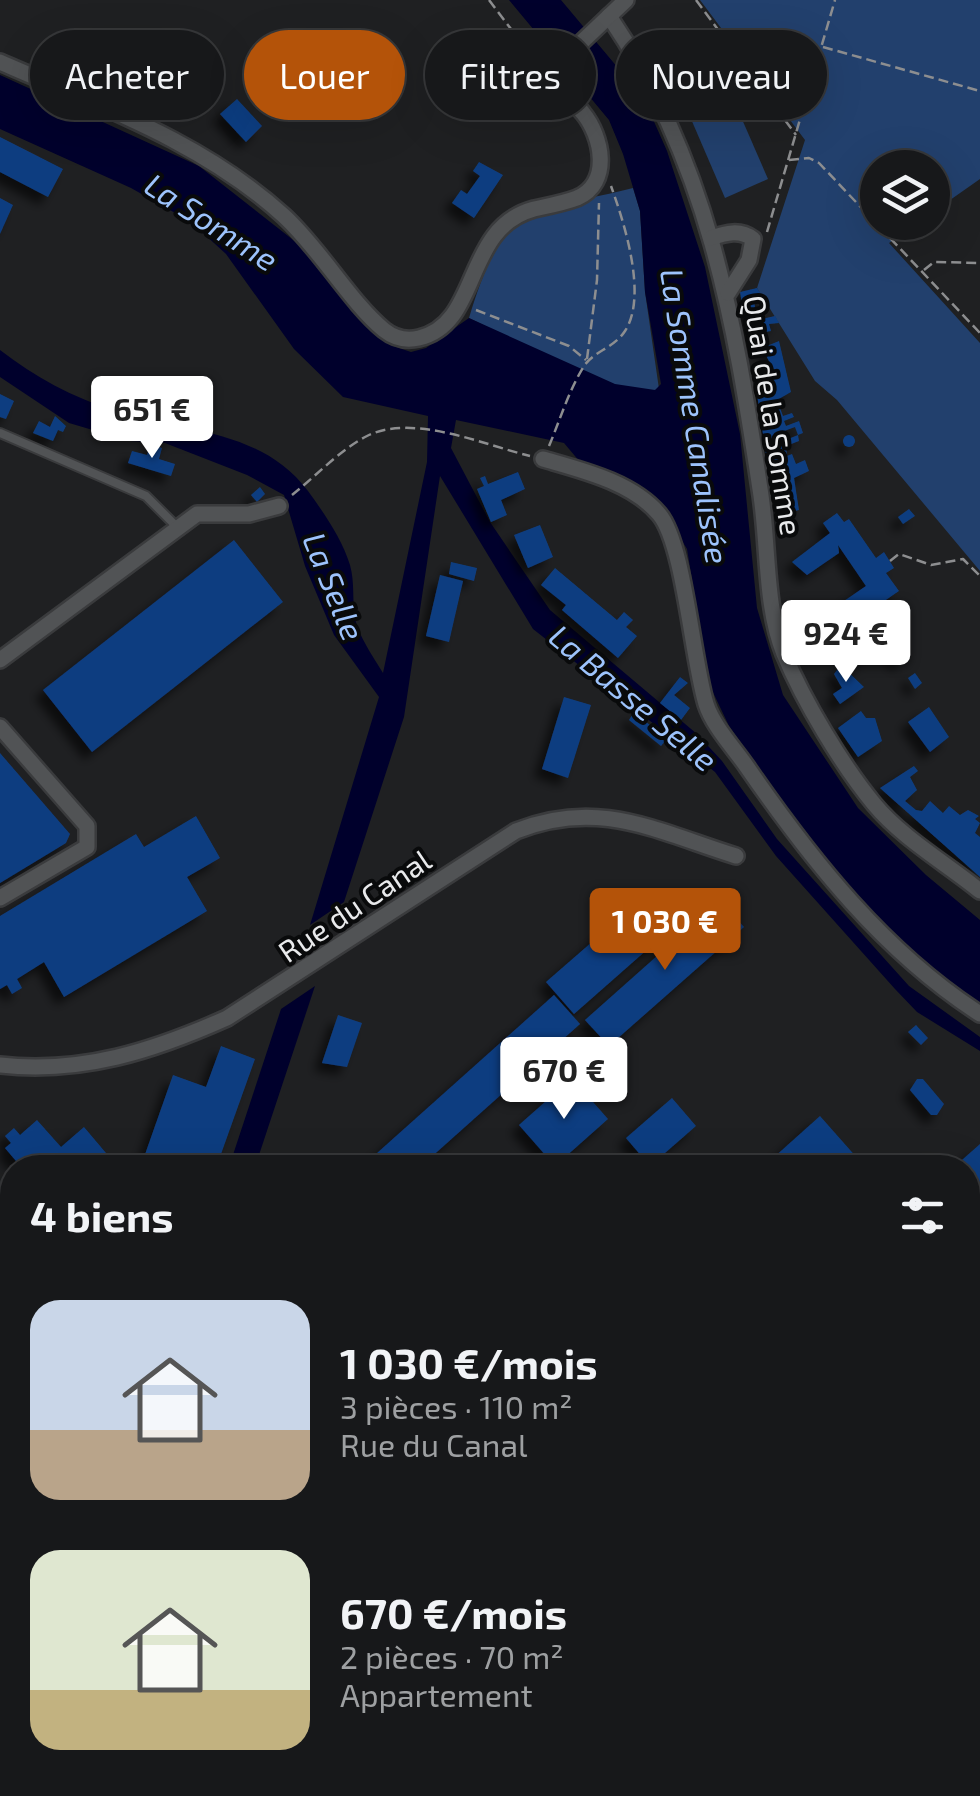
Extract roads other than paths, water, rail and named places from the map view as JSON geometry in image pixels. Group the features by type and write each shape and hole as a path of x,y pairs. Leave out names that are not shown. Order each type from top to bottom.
{"street":[{"path":"0,62 215,160 312,242 384,330 402,340 433,334 459,306 484,247 511,218 579,197 600,168 597,137 551,68 626,0"},
{"name":"Quai de la Somme","path":"602,21 667,110 728,293 763,504 774,616 784,652 808,702 875,806 980,892"},
{"path":"712,238 729,233 746,234 753,240 749,260 728,293"},
{"path":"544,459 626,490 660,514 676,552 692,655 708,711 798,840 905,960 980,1014"},
{"path":"0,660 197,514 249,514 279,506"},
{"path":"0,727 87,826 90,840 87,848 0,898"},
{"name":"Rue du Canal","path":"0,1065 80,1067 176,1041 210,1026 284,984 516,831 542,820 588,814 736,856"}],"lane":[{"path":"0,433 146,496 176,526"}],"water":[{"path":"509,0 561,0 586,30 534,30"},
{"path":"596,42 616,66 616,120 653,120 705,267 740,434 757,608 783,695 858,808 926,875 980,920 980,1009 915,966 804,832 729,726 709,684 687,549 660,505 636,485 580,462 564,443 456,420 451,448 490,522 550,610 697,734 722,761 777,839 909,986 980,1037 980,1051 917,1012 895,989 776,856 715,772 533,629 440,476 404,717 344,902 310,925 379,697 334,635 305,566 284,495 247,475 165,443 130,441 69,423 0,377 0,350 40,377 84,399 115,411 244,444 289,471 314,499 342,546 352,572 357,625 383,673 427,462 428,416 343,397 294,349 226,254 191,222 131,188 0,129 0,75 30,89 30,120 98,120 199,166 311,254 390,345 411,352 426,348 469,318 615,384 655,390 661,384 645,292 640,211 609,120 596,104"},
{"path":"315,986 259,1155 233,1155 281,1009"}],"water label":[{"name":"La Somme","path":"212,221"},
{"name":"La Somme Canalisée","path":"696,416"},
{"name":"La Selle","path":"335,586"},
{"name":"La Basse Selle","path":"634,697"}]}
